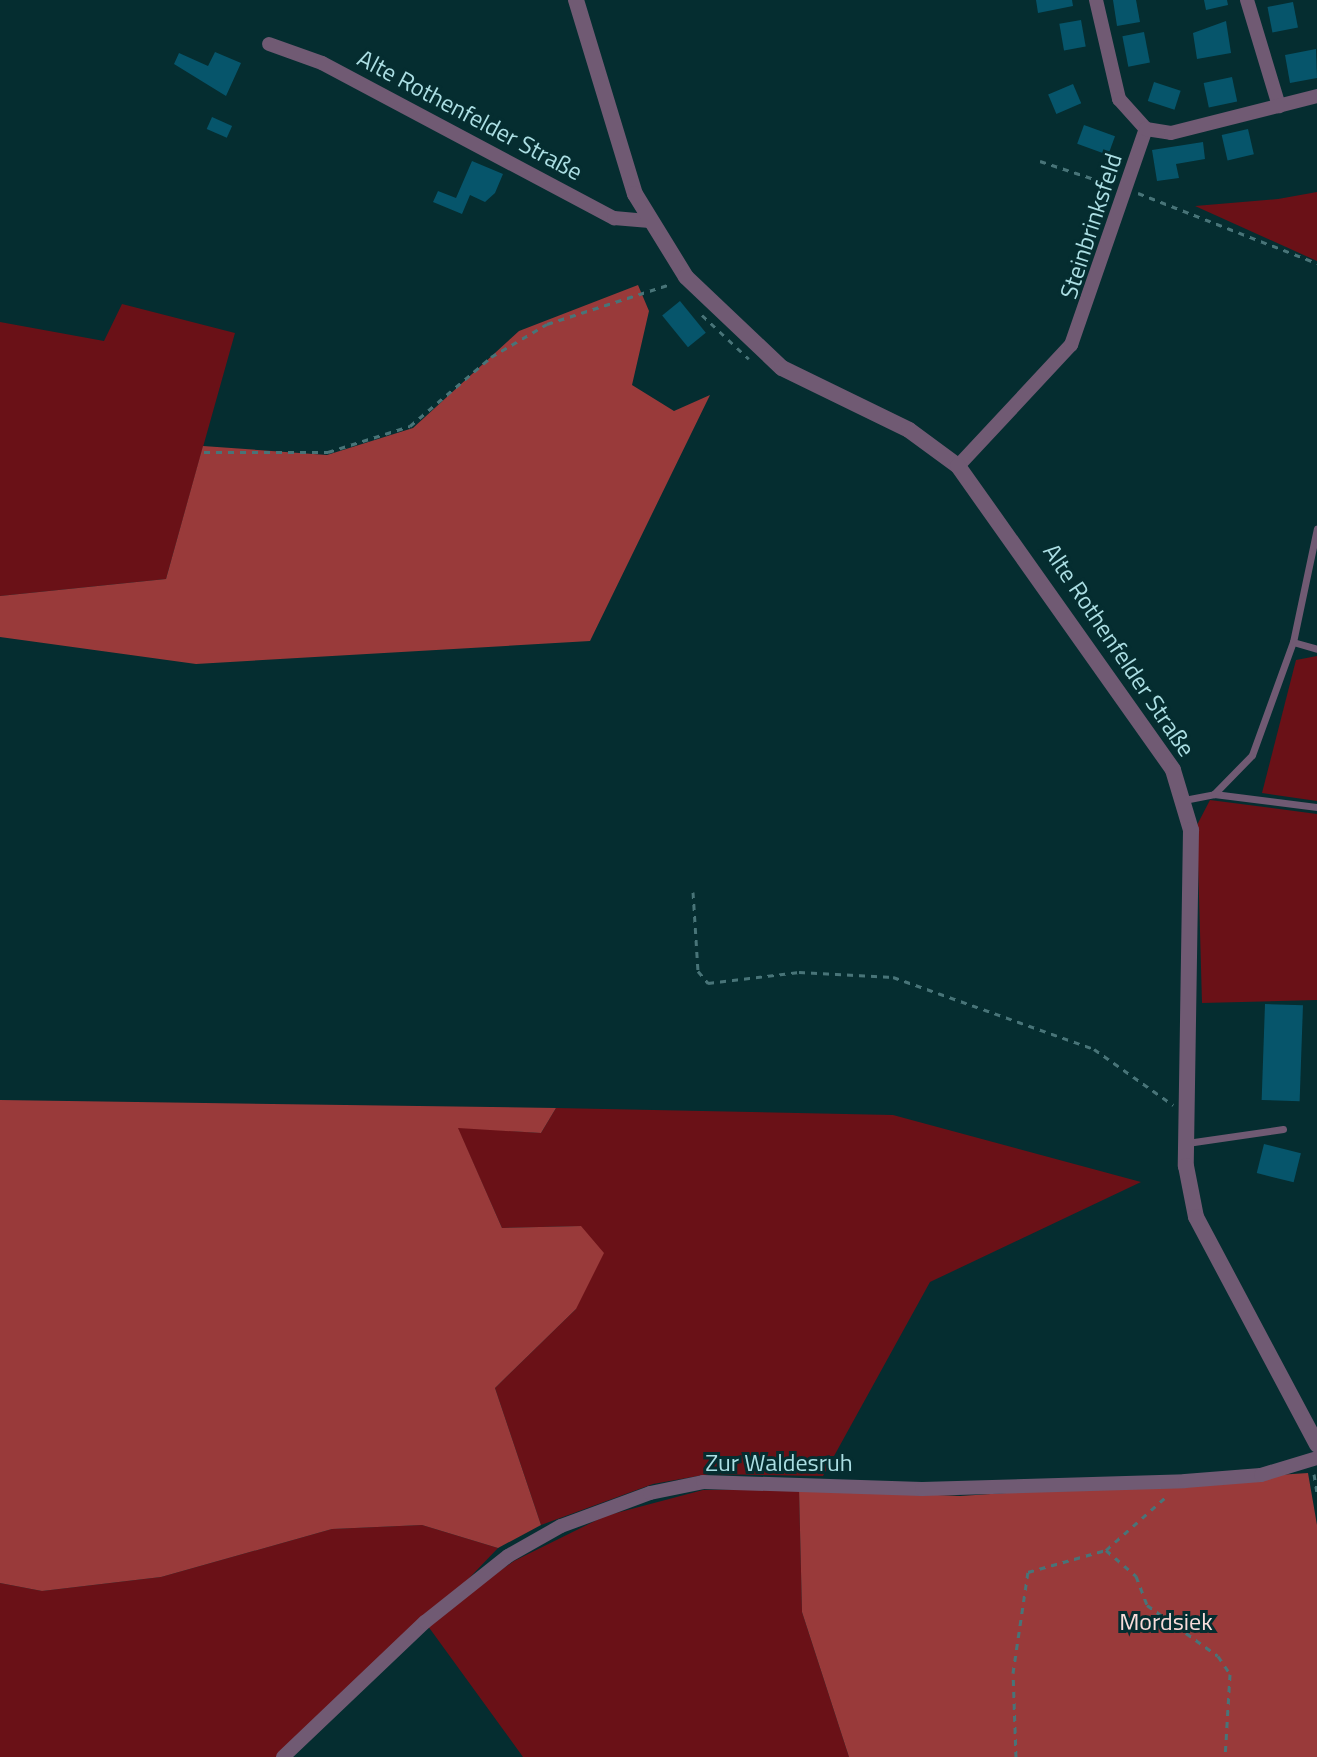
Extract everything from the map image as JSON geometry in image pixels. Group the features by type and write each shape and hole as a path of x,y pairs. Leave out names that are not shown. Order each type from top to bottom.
{"street":[{"name":"Alte Rothenfelder Straße","path":"576,0 601,100 650,221 686,277 747,342 782,368 909,430 958,466 1108,671 1173,770 1184,800 1191,857 1187,1143 1196,1217 1315,1454"},
{"path":"1096,0 1119,99 1146,129"},
{"path":"1247,0 1279,106"},
{"name":"Alte Rothenfelder Straße","path":"269,44 322,63 614,218 650,221"},
{"name":"Steinbrinksfeld","path":"958,466 1071,345 1146,129 1171,133 1317,96"},
{"name":"Zur Waldesruh","path":"283,1757 425,1622 508,1556 638,1497 703,1482 922,1489 1185,1481 1261,1475 1315,1454"}],"lane":[{"path":"1214,794 1252,755 1293,642 1317,528"},
{"path":"1293,642 1317,649"},
{"path":"1184,800 1214,794 1317,807"},
{"path":"1187,1143 1283,1129"}],"path":[{"path":"1040,161 1124,189 1317,263"},
{"path":"669,270 684,291"},
{"path":"204,452 328,452 410,426 491,357 547,324 676,282"},
{"path":"698,310 763,369"},
{"path":"693,892 698,971 708,983 799,972 893,977 1094,1049 1179,1107 1179,1093"},
{"path":"1315,1454 1317,1492"},
{"path":"1016,1757 1013,1673 1028,1572 1106,1550 1185,1481"},
{"path":"1106,1550 1136,1576 1147,1605 1218,1656 1230,1674 1225,1757"}],"shaded area":[{"path":"1317,192 1317,261 1195,206 1278,199"},
{"path":"122,304 235,333 166,579 0,596 0,322 104,341"},
{"path":"1317,656 1317,801 1262,793 1296,660"},
{"path":"1210,800 1317,814 1317,1000 1202,1003 1197,825"},
{"path":"556,1108 893,1115 1141,1182 930,1282 823,1476 709,1474 653,1484 541,1525 495,1388 576,1309 581,1226 502,1228 457,1127 541,1133"},
{"path":"799,1489 802,1612 849,1757 523,1757 425,1622 283,1757 0,1757 0,1583 42,1591 161,1577 332,1529 422,1525 498,1548 430,1619 514,1561 605,1516 703,1490"}],"green space":[{"path":"638,285 649,311 632,385 674,411 710,395 590,641 196,664 0,637 0,596 166,579 203,446 327,455 413,428 519,331"},
{"path":"0,1100 556,1108 541,1133 458,1128 502,1228 581,1226 604,1253 576,1309 495,1388 541,1525 498,1548 422,1525 332,1529 161,1577 42,1591 0,1583"},
{"name":"Mordsiek","path":"1308,1473 1317,1525 1317,1757 849,1757 802,1612 799,1489 960,1496"}],"building":[{"path":"1036,0 1072,0 1073,6 1038,13"},
{"path":"1113,0 1136,0 1140,22 1117,26"},
{"path":"1204,0 1227,0 1228,5 1206,10"},
{"path":"1293,2 1298,28 1272,32 1267,7"},
{"path":"1081,20 1086,47 1064,50 1059,24"},
{"path":"1226,21 1231,53 1197,59 1193,33"},
{"path":"1144,32 1150,62 1128,67 1122,36"},
{"path":"1316,49 1317,78 1290,83 1285,55"},
{"path":"215,52 241,63 226,96 174,64 179,53 208,66"},
{"path":"1232,77 1237,101 1209,107 1204,83"},
{"path":"1154,82 1181,91 1174,110 1148,101"},
{"path":"1073,84 1081,103 1056,114 1048,95"},
{"path":"212,117 232,126 227,138 207,129"},
{"path":"1084,125 1115,136 1108,155 1077,144"},
{"path":"1248,129 1254,154 1228,160 1222,135"},
{"path":"1203,142 1205,159 1176,164 1179,178 1157,181 1152,150"},
{"path":"472,161 503,174 495,193 485,202 470,195 462,214 433,202 438,191 456,198"},
{"path":"680,301 706,333 688,347 662,315"},
{"path":"1265,1004 1303,1005 1300,1101 1262,1100"},
{"path":"1264,1144 1301,1153 1294,1182 1257,1173"}]}
